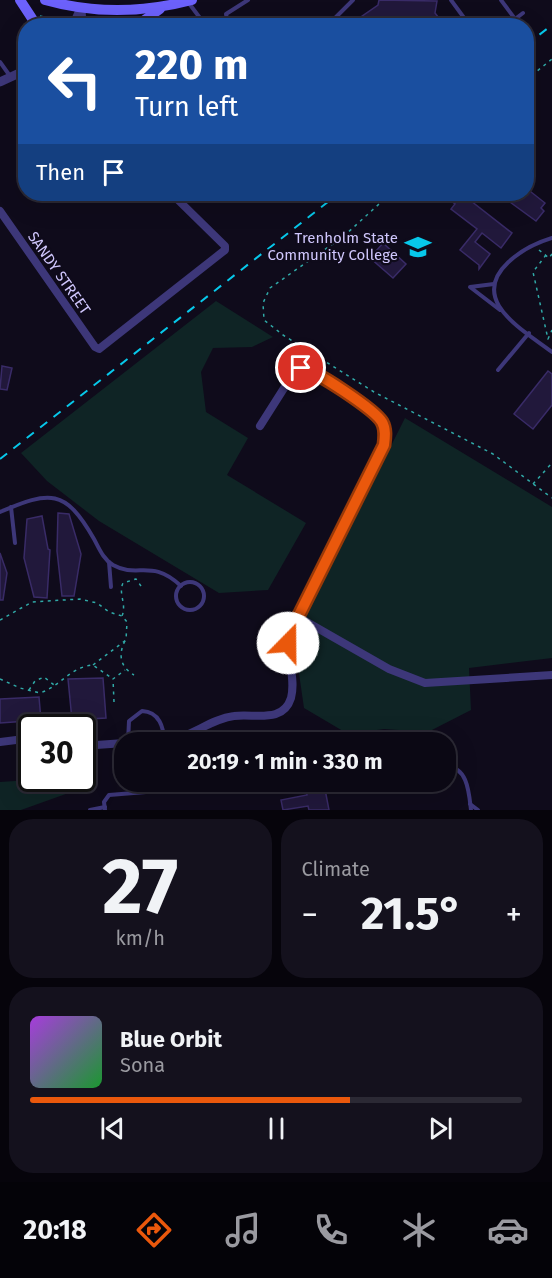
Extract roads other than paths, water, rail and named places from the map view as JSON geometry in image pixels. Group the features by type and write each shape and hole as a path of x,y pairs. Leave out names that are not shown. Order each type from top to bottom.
{"main road":[{"path":"21,0 34,18"},
{"path":"45,0 113,10 163,8 190,1"},
{"path":"148,18 163,8"}],"street":[{"path":"74,18 82,4"},
{"path":"0,82 18,73"},
{"name":"SANDY STREET","path":"0,211 97,349 225,248 179,201"},
{"path":"198,732 224,717 250,714 273,716 286,708 292,693 288,643 298,617 384,445 385,428 369,408 301,368 293,374 260,426"},
{"path":"298,617 390,669 425,683 552,675"},
{"path":"0,742 18,740"},
{"path":"96,747 114,744"}],"lane":[{"path":"227,18 226,14 230,10 249,0"},
{"path":"335,18 353,0"},
{"path":"451,0 464,18"},
{"path":"501,0 514,18"},
{"path":"190,1 201,18"},
{"path":"516,18 523,13"},
{"path":"0,62 11,76"},
{"path":"510,318 499,307 494,296 494,284 508,262 533,245 552,238"},
{"path":"494,284 470,287 552,352"},
{"path":"498,370 529,333"},
{"path":"0,512 40,496 57,498 68,504 83,520 109,562 111,587"},
{"path":"11,507 15,543"},
{"path":"109,562 127,570 158,571 181,586"},
{"path":"191,582 199,586 204,594 199,607 186,609 179,604 176,596 181,586 191,582"},
{"path":"128,732 132,716 147,711 162,724 163,732"},
{"path":"456,770 463,775 471,810"},
{"path":"90,810 105,808 104,802 109,795 146,792"},
{"path":"470,804 478,810"}],"railway":[{"path":"534,39 552,25"},
{"path":"0,459 329,201"}],"place":[{"name":"Trenholm State Community College","path":"418,247"}]}
